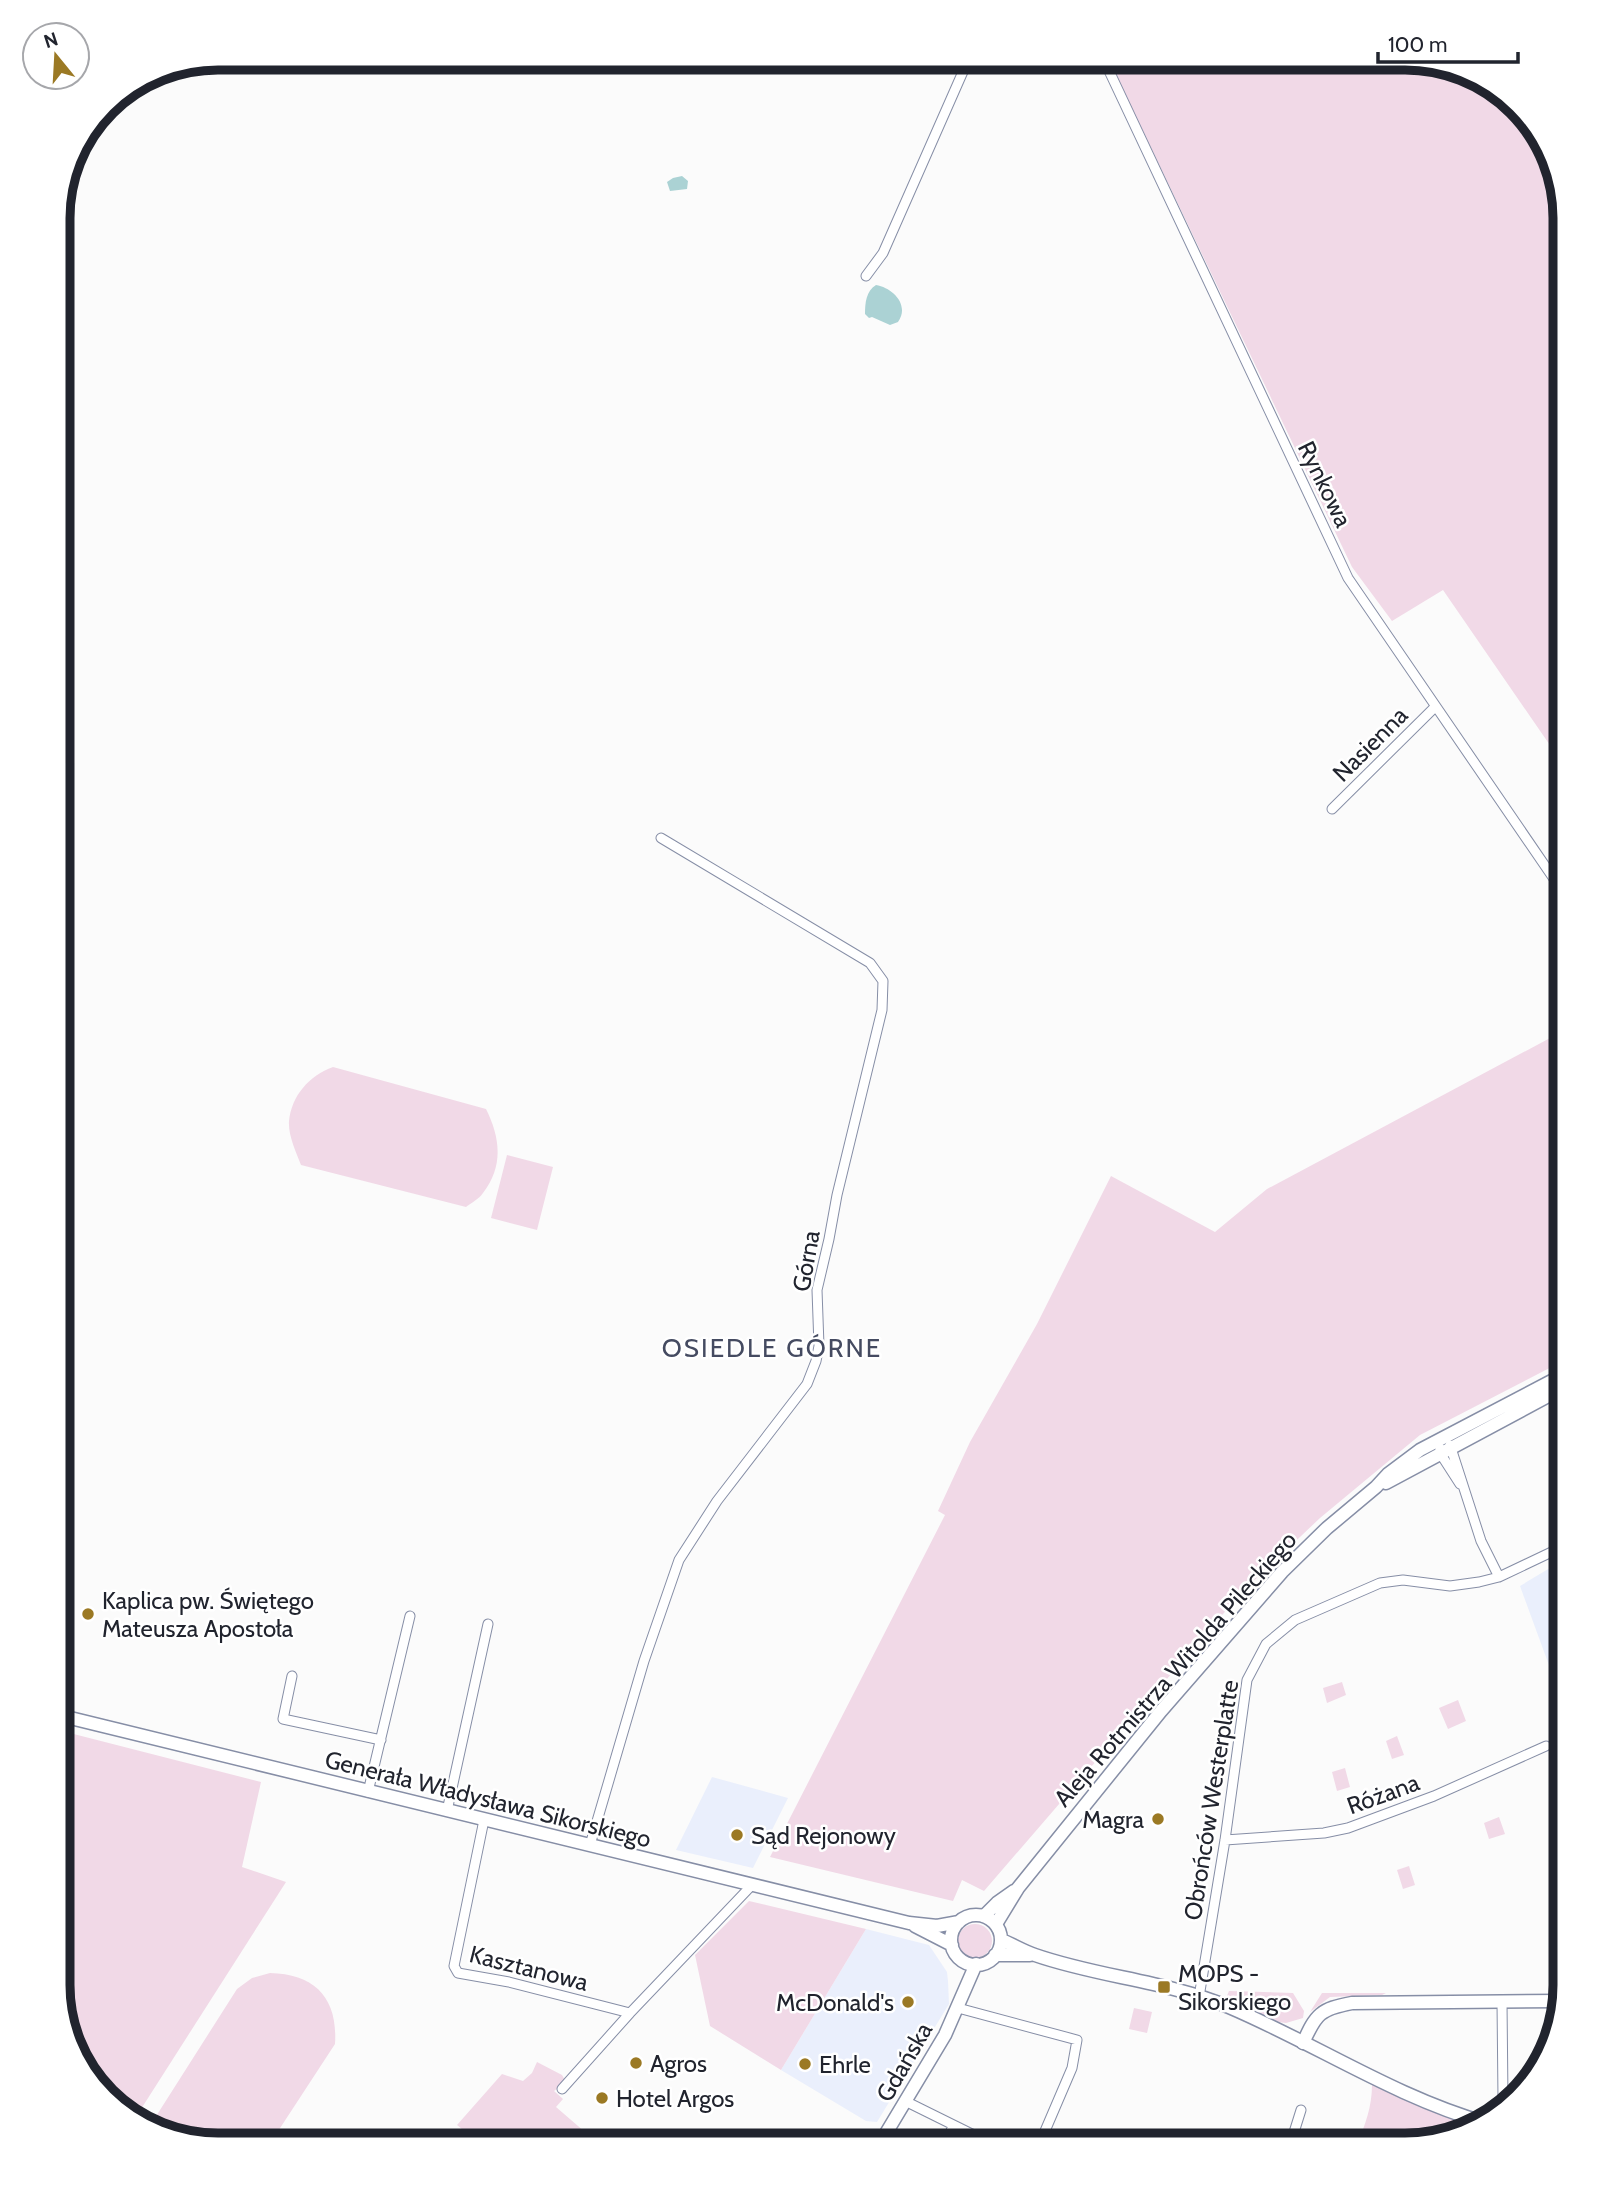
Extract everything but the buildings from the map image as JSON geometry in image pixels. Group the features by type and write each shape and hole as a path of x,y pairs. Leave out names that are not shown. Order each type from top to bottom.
{"main road":[{"name":"Aleja Rotmistrza Witolda Pileckiego","path":"996,1924 1018,1888 1161,1711 1282,1572 1326,1528 1388,1474 1440,1438 1553,1380"},
{"name":"Aleja Rotmistrza Witolda Pileckiego","path":"1376,1487 1553,1393"},
{"name":"Generała Władysława Sikorskiego","path":"70,1718 909,1923 937,1926 958,1922"},
{"name":"Aleja Rotmistrza Witolda Pileckiego","path":"984,1916 1018,1888"},
{"path":"970,1916 984,1916 996,1924 1001,1940 995,1955 989,1961 976,1964 960,1958 952,1945 953,1933 958,1922 970,1916"},
{"name":"Generała Władysława Sikorskiego","path":"909,1923 952,1945"},
{"path":"1001,1940 1034,1955 1135,1978 1229,2007 1373,2078 1469,2118"},
{"path":"995,1955 1034,1955"},
{"name":"Gdańska","path":"959,2003 960,1958"},
{"name":"Gdańska","path":"885,2133 945,2035 976,1964"},
{"path":"1303,2043 1315,2020 1329,2007 1352,2003 1552,2001"}],"street":[{"path":"866,276 883,253 964,70"},
{"name":"Rynkowa","path":"1109,70 1348,578 1553,878"},
{"name":"Nasienna","path":"1332,808 1435,707"},
{"name":"Górna","path":"590,1845 644,1661 679,1560 717,1501 807,1384 816,1361 819,1346 817,1290 882,1010 883,981 870,963 661,838"},
{"path":"1440,1438 1461,1485 1481,1541 1499,1577"},
{"name":"Obrońców Westerplatte","path":"1199,1997 1225,1840 1247,1680 1266,1644 1295,1620 1380,1583 1403,1580 1450,1586 1499,1577 1553,1551"},
{"path":"368,1791 410,1616"},
{"path":"447,1811 488,1624"},
{"path":"292,1676 284,1719 380,1740"},
{"name":"Różana","path":"1225,1840 1324,1833 1348,1828 1434,1796 1546,1746"},
{"name":"Kasztanowa","path":"484,1820 459,1933 454,1966 458,1973 509,1982 630,2013"},
{"path":"562,2090 630,2013 752,1885"},
{"path":"1502,2001 1503,2096"},
{"path":"959,2003 1077,2040 1072,2068 1045,2133"},
{"path":"905,2101 968,2133"},
{"path":"1294,2133 1301,2110"},
{"path":"950,2133 953,2126"}],"shaded area":[{"path":"1114,70 1414,70 1443,75 1479,90 1510,113 1533,144 1542,162 1552,199 1553,218 1553,750 1443,590 1392,621 1352,567"},
{"path":"1553,1036 1553,1366 1420,1435 1320,1518 1242,1592 984,1891 962,1880 953,1901 770,1857 945,1515 938,1511 970,1442 1037,1324 1111,1176 1215,1232 1267,1189"},
{"path":"333,1067 486,1109 498,1151 490,1183 481,1195 466,1207 301,1165 290,1132 291,1112 298,1095 309,1081"},
{"path":"507,1155 553,1167 537,1230 491,1218"},
{"path":"1553,1566 1553,1676 1520,1586"},
{"path":"1342,1682 1346,1695 1327,1703 1323,1688"},
{"path":"1458,1700 1466,1721 1448,1729 1439,1708"},
{"path":"70,1733 261,1782 242,1867 286,1882 140,2110 113,2090 90,2059 81,2041 71,2004"},
{"path":"1397,1736 1404,1755 1392,1759 1386,1741"},
{"path":"1345,1768 1350,1787 1337,1791 1332,1772"},
{"path":"712,1777 788,1798 753,1868 676,1850"},
{"path":"1499,1817 1505,1834 1489,1839 1484,1823"},
{"path":"1409,1866 1415,1885 1403,1889 1397,1870"},
{"path":"749,1901 866,1929 781,2070 710,2026 695,1955"},
{"path":"975,1924 987,1929 992,1941 987,1953 975,1958 963,1953 958,1941 963,1929"},
{"path":"866,1929 929,1945 947,1972 948,1981 949,2004 877,2122 866,2121 781,2070"},
{"path":"270,1973 300,1978 321,1992 333,2014 335,2044 277,2133 209,2133 189,2130 155,2119 237,1989 252,1978"},
{"path":"1229,1991 1293,1993 1304,2011 1303,2018 1286,2023 1279,2022 1226,1998"},
{"path":"1322,1993 1386,1993 1330,1997 1310,2012"},
{"path":"1134,2008 1152,2012 1147,2033 1129,2029"},
{"path":"537,2062 562,2075 566,2082 554,2091 563,2099 556,2107 586,2133 467,2133 457,2125 502,2074 523,2081 532,2073"},
{"path":"1372,2085 1461,2122 1424,2132 1361,2133"}],"water":[{"path":"682,176 688,181 687,189 670,191 667,182"},
{"path":"876,285 898,298 902,309 898,322 890,325 865,314 868,294"}],"place":[{"name":"Kaplica pw. Świętego Mateusza Apostoła","path":"88,1614"},
{"name":"Magra","path":"1158,1819"},
{"name":"Sąd Rejonowy","path":"737,1835"},
{"name":"MOPS - Sikorskiego","path":"1164,1987"},
{"name":"McDonald's","path":"908,2002"},
{"name":"Agros","path":"636,2063"},
{"name":"Ehrle","path":"805,2064"},
{"name":"Hotel Argos","path":"602,2098"}],"district":[{"name":"OSIEDLE GÓRNE","path":"772,1348"}]}
